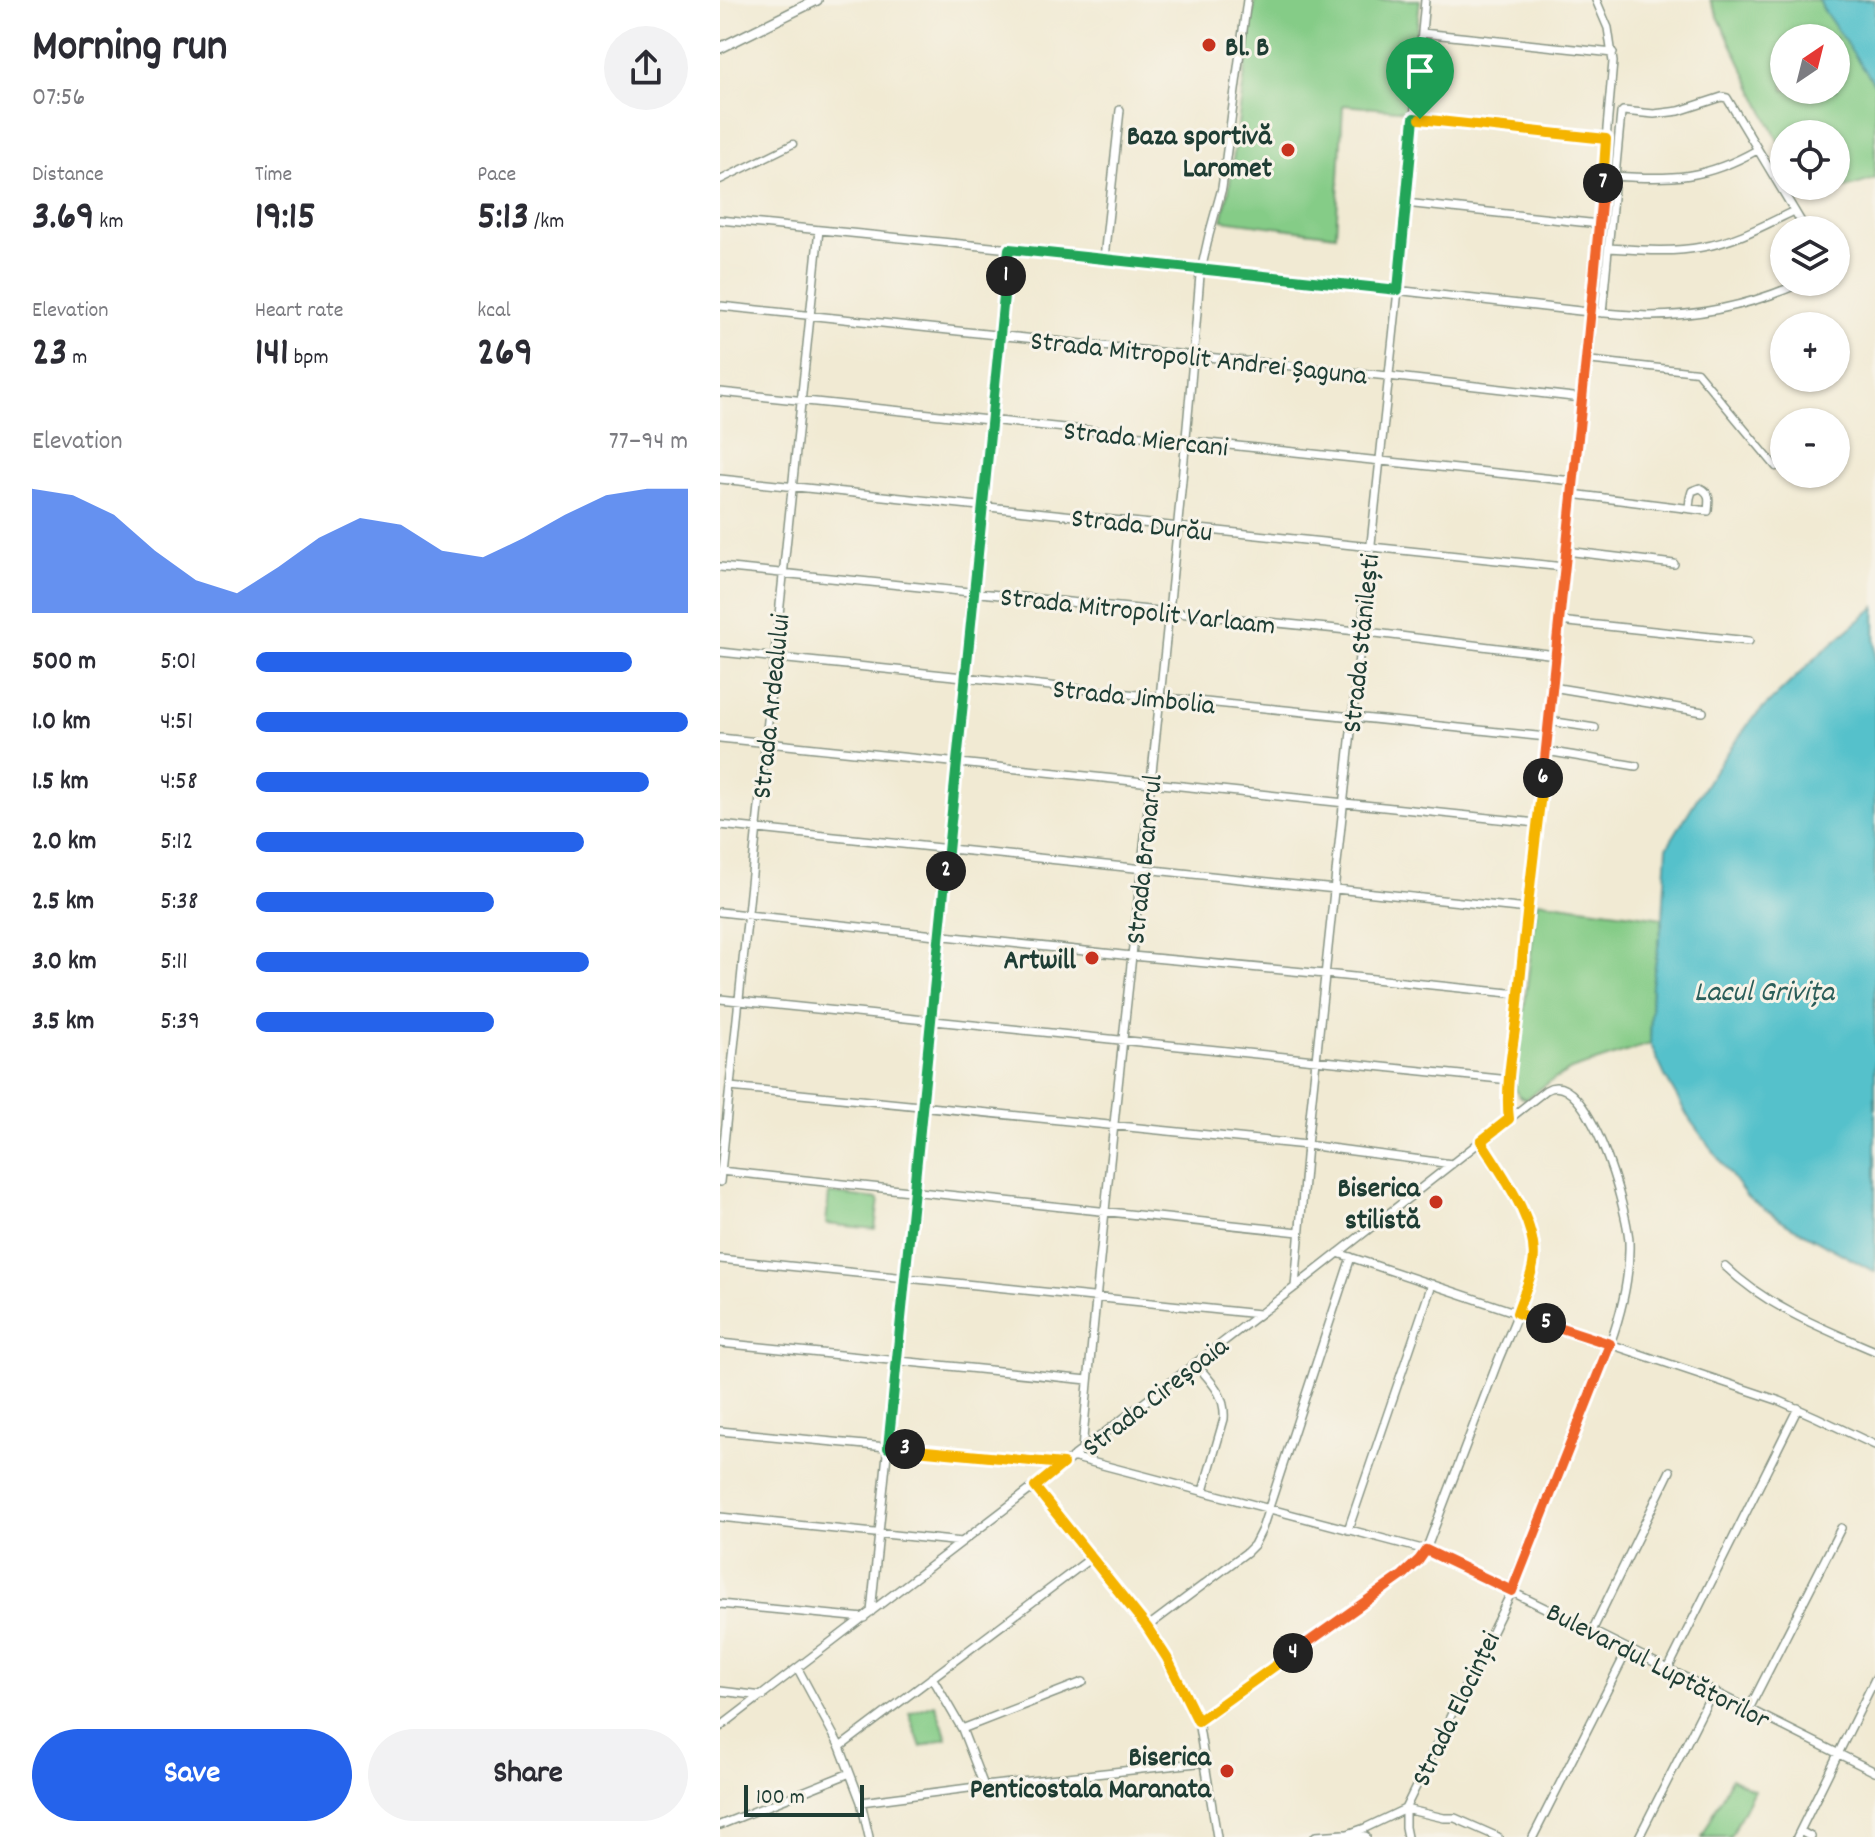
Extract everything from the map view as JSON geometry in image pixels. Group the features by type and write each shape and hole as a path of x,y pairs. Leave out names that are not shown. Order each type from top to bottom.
{"street":[{"path":"720,48 817,0"},
{"name":"Strada Branarul","path":"1082,1450 1178,526 1201,268 1222,188 1247,0"},
{"name":"Strada Stănilești","path":"1295,1287 1425,0"},
{"path":"1509,1119 1510,1080 1537,823 1562,621 1564,567 1591,312 1613,53 1606,22 1596,0"},
{"path":"1422,33 1613,53"},
{"path":"1602,313 1623,111 1654,114 1679,111 1722,97 1728,100 1797,216"},
{"path":"1104,258 1120,110"},
{"path":"1414,118 1606,139"},
{"path":"720,180 793,144"},
{"path":"1615,176 1655,179 1696,175 1733,164 1757,150"},
{"path":"1405,203 1599,224"},
{"path":"1609,248 1701,248 1728,240 1794,211"},
{"path":"720,220 1201,268 1602,313 1651,316 1702,312 1741,305 1770,294"},
{"name":"Strada Ardealului","path":"720,1182 819,230"},
{"path":"720,1604 867,1615 888,1448 1009,249"},
{"name":"Strada Mitropolit Andrei Șaguna","path":"720,306 1582,398"},
{"path":"1586,360 1697,372 1770,460"},
{"name":"Strada Miercani","path":"720,392 1573,481"},
{"name":"Strada Durău","path":"720,479 1564,567"},
{"path":"1572,494 1689,508"},
{"path":"1566,551 1674,564"},
{"name":"Strada Mitropolit Varlaam","path":"720,567 1556,655"},
{"path":"1562,621 1749,641"},
{"name":"Strada Jimbolia","path":"720,652 1547,737"},
{"path":"1552,687 1703,712"},
{"path":"1549,721 1595,728"},
{"path":"720,738 1537,823"},
{"path":"1546,751 1636,766"},
{"path":"720,825 1528,909"},
{"path":"720,912 1519,994"},
{"path":"720,999 1510,1080"},
{"name":"Strada Elocinței","path":"1405,1809 1512,1591 1610,1344 1627,1283 1629,1237 1624,1209 1605,1151 1585,1111 1563,1087 1553,1086 1509,1119"},
{"path":"730,1087 1307,1145 1452,1164"},
{"name":"Strada Cireșoaia","path":"720,1727 1260,1314 1509,1119"},
{"path":"1198,1721 1403,1575 1426,1550 1533,1265 1533,1244 1518,1201 1481,1141"},
{"path":"721,1171 1299,1232"},
{"path":"1338,1253 1798,1408 1875,1445"},
{"path":"1147,1627 1247,1552 1259,1537 1351,1257"},
{"path":"720,1259 1260,1314"},
{"path":"1725,1266 1771,1302 1875,1351"},
{"path":"1348,1530 1432,1284"},
{"path":"720,1343 1088,1380"},
{"path":"1195,1363 1222,1397 1225,1410 1203,1491"},
{"path":"1668,1669 1798,1408"},
{"path":"720,1431 1063,1464"},
{"name":"Bulevardul Luptătorilor","path":"1072,1457 1426,1550 1875,1772"},
{"path":"1592,1631 1670,1471"},
{"path":"1035,1487 1147,1627 1167,1658 1198,1721 1217,1837"},
{"path":"720,1517 962,1542"},
{"path":"1749,1709 1841,1528"},
{"path":"840,1747 1091,1558"},
{"path":"1533,1837 1628,1649"},
{"path":"798,1669 840,1747 861,1802 869,1837"},
{"path":"932,1677 962,1729 984,1786"},
{"path":"1811,1837 1798,1834 1875,1679"},
{"path":"962,1729 1083,1682"},
{"path":"720,1691 763,1696"},
{"path":"1639,1837 1713,1691"},
{"path":"861,1802 1206,1762"},
{"path":"720,1825 850,1773"},
{"path":"1405,1809 1407,1837"},
{"path":"1344,1836 1405,1809 1455,1818 1498,1837"},
{"path":"1316,1837 1365,1837"}],"green space":[{"name":"Baza sportivă Laromet","path":"1255,0 1420,0 1408,111 1343,105 1336,235 1222,220"},
{"path":"1710,0 1819,0 1835,24 1770,24 1770,104 1850,104 1850,47 1875,85 1875,179 1850,187 1850,120 1770,120 1770,124"},
{"path":"1537,901 1663,918 1652,984 1650,1044 1571,1070 1526,1099 1519,1096 1515,1088"},
{"path":"829,1193 879,1199 875,1229 826,1224"},
{"path":"935,1704 947,1738 921,1747 909,1713"},
{"path":"1731,1778 1754,1790 1730,1837 1702,1837"}],"water":[{"path":"1819,0 1875,0 1875,85 1850,48 1850,24 1833,24"},
{"name":"Lacul Grivița","path":"1875,607 1875,1272 1787,1224 1747,1197 1690,1120 1650,1043 1652,984 1663,918 1667,847 1714,771 1753,718"}],"place":[{"name":"Bl. B","path":"1209,45"},
{"name":"Baza sportivă Laromet","path":"1288,150"},
{"name":"Artwill","path":"1092,958"},
{"name":"Biserica stilistă","path":"1436,1202"},
{"name":"Biserica Penticostala Maranata","path":"1227,1771"}],"route":[{"path":"1414,118 1420,119 1606,139 1586,360 1510,1080 1509,1119 1481,1141 1518,1201 1533,1244 1533,1265 1517,1313 1610,1344 1512,1591 1426,1550 1403,1575 1198,1721 1167,1658 1147,1627 1035,1487 1063,1464 888,1448 1009,249 1398,290 1414,118"}]}
